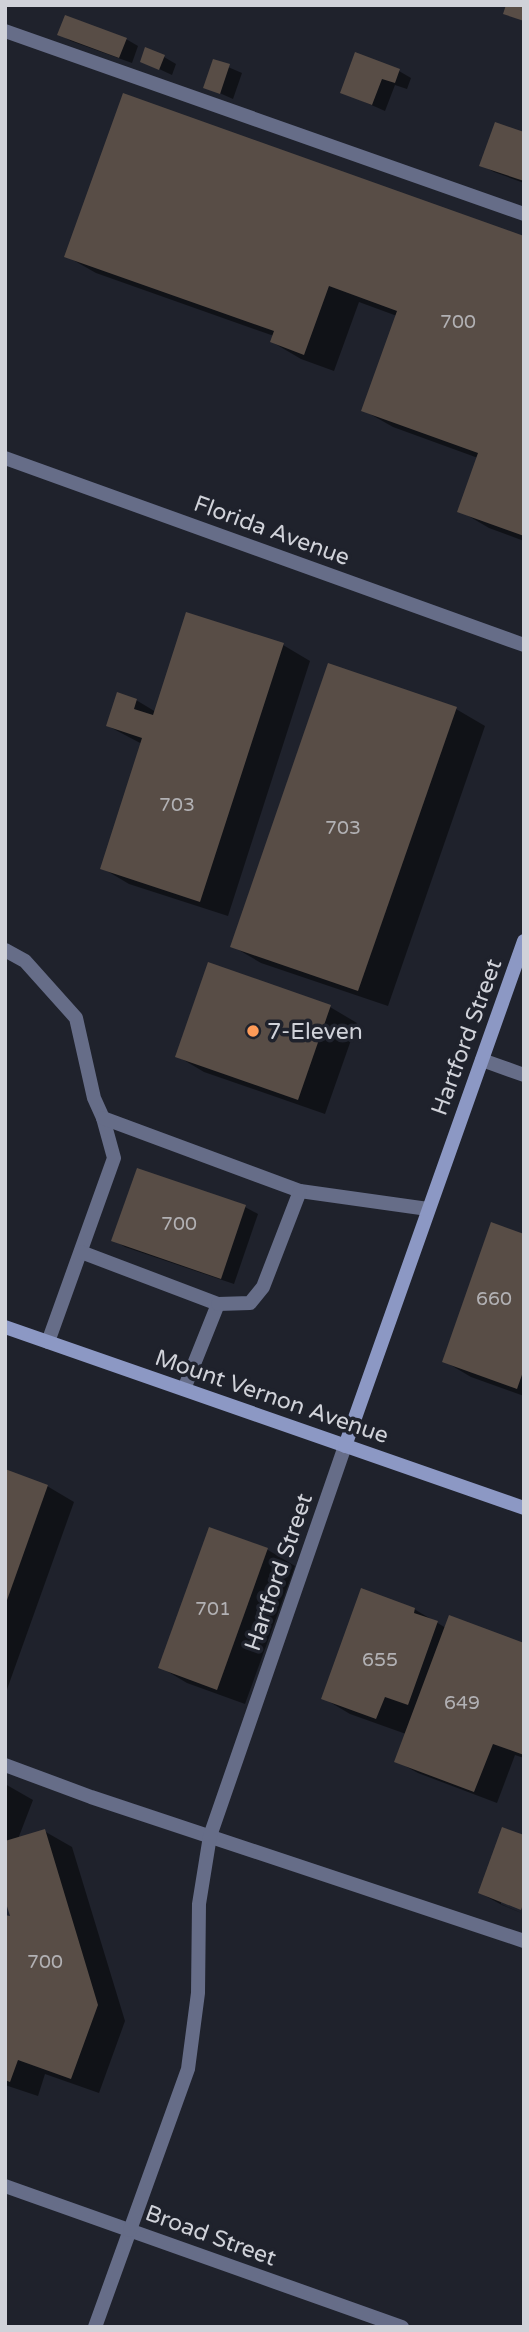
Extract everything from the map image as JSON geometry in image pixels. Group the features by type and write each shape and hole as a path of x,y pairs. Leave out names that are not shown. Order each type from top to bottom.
{"street":[{"path":"5,32 524,214"},
{"name":"Florida Avenue","path":"5,458 524,645"},
{"name":"Hartford Street","path":"95,2327 188,2069 198,1993 199,1904 210,1836 524,941"},
{"path":"5,950 25,961 76,1018 94,1098 103,1118 114,1158 48,1342"},
{"path":"482,1060 524,1075"},
{"path":"103,1118 300,1191 428,1209"},
{"path":"81,1252 218,1304 250,1303 263,1287 300,1191"},
{"path":"184,1389 218,1304"},
{"name":"Mount Vernon Avenue","path":"5,1327 524,1508"},
{"path":"5,1765 92,1797 524,1941"},
{"name":"Broad Street","path":"5,2186 402,2327"}],"building":[{"path":"506,5 524,5 524,21 503,14"},
{"path":"65,15 127,38 119,58 57,35"},
{"path":"145,47 165,55 159,70 140,62"},
{"path":"355,52 400,69 395,83 382,79 372,105 340,93"},
{"path":"213,59 230,64 220,94 203,88"},
{"path":"123,93 524,236 524,536 457,512 478,453 361,411 397,311 329,286 304,355 270,342 274,331 64,257"},
{"path":"495,122 524,132 524,181 479,166"},
{"path":"186,612 284,643 200,902 100,869 142,738 106,726 117,692 137,699 134,709 153,715"},
{"path":"328,663 457,707 358,991 230,947"},
{"name":"7-Eleven","path":"208,962 331,1005 298,1100 175,1057"},
{"path":"137,1168 246,1205 221,1279 111,1241"},
{"path":"491,1222 524,1234 524,1369 517,1389 442,1362"},
{"path":"5,1469 48,1485 6,1603 5,1603"},
{"path":"209,1527 268,1548 217,1690 158,1668"},
{"path":"361,1588 415,1608 414,1613 438,1621 408,1705 385,1697 376,1719 321,1699"},
{"path":"449,1615 524,1643 524,1755 493,1744 474,1792 394,1762"},
{"path":"502,1827 524,1835 524,1902 521,1910 478,1893"},
{"path":"45,1829 98,2005 71,2079 18,2060 10,2082 5,2080 5,1915 10,1916 5,1900 5,1841"}],"place":[{"name":"7-Eleven","path":"253,1031"}]}
